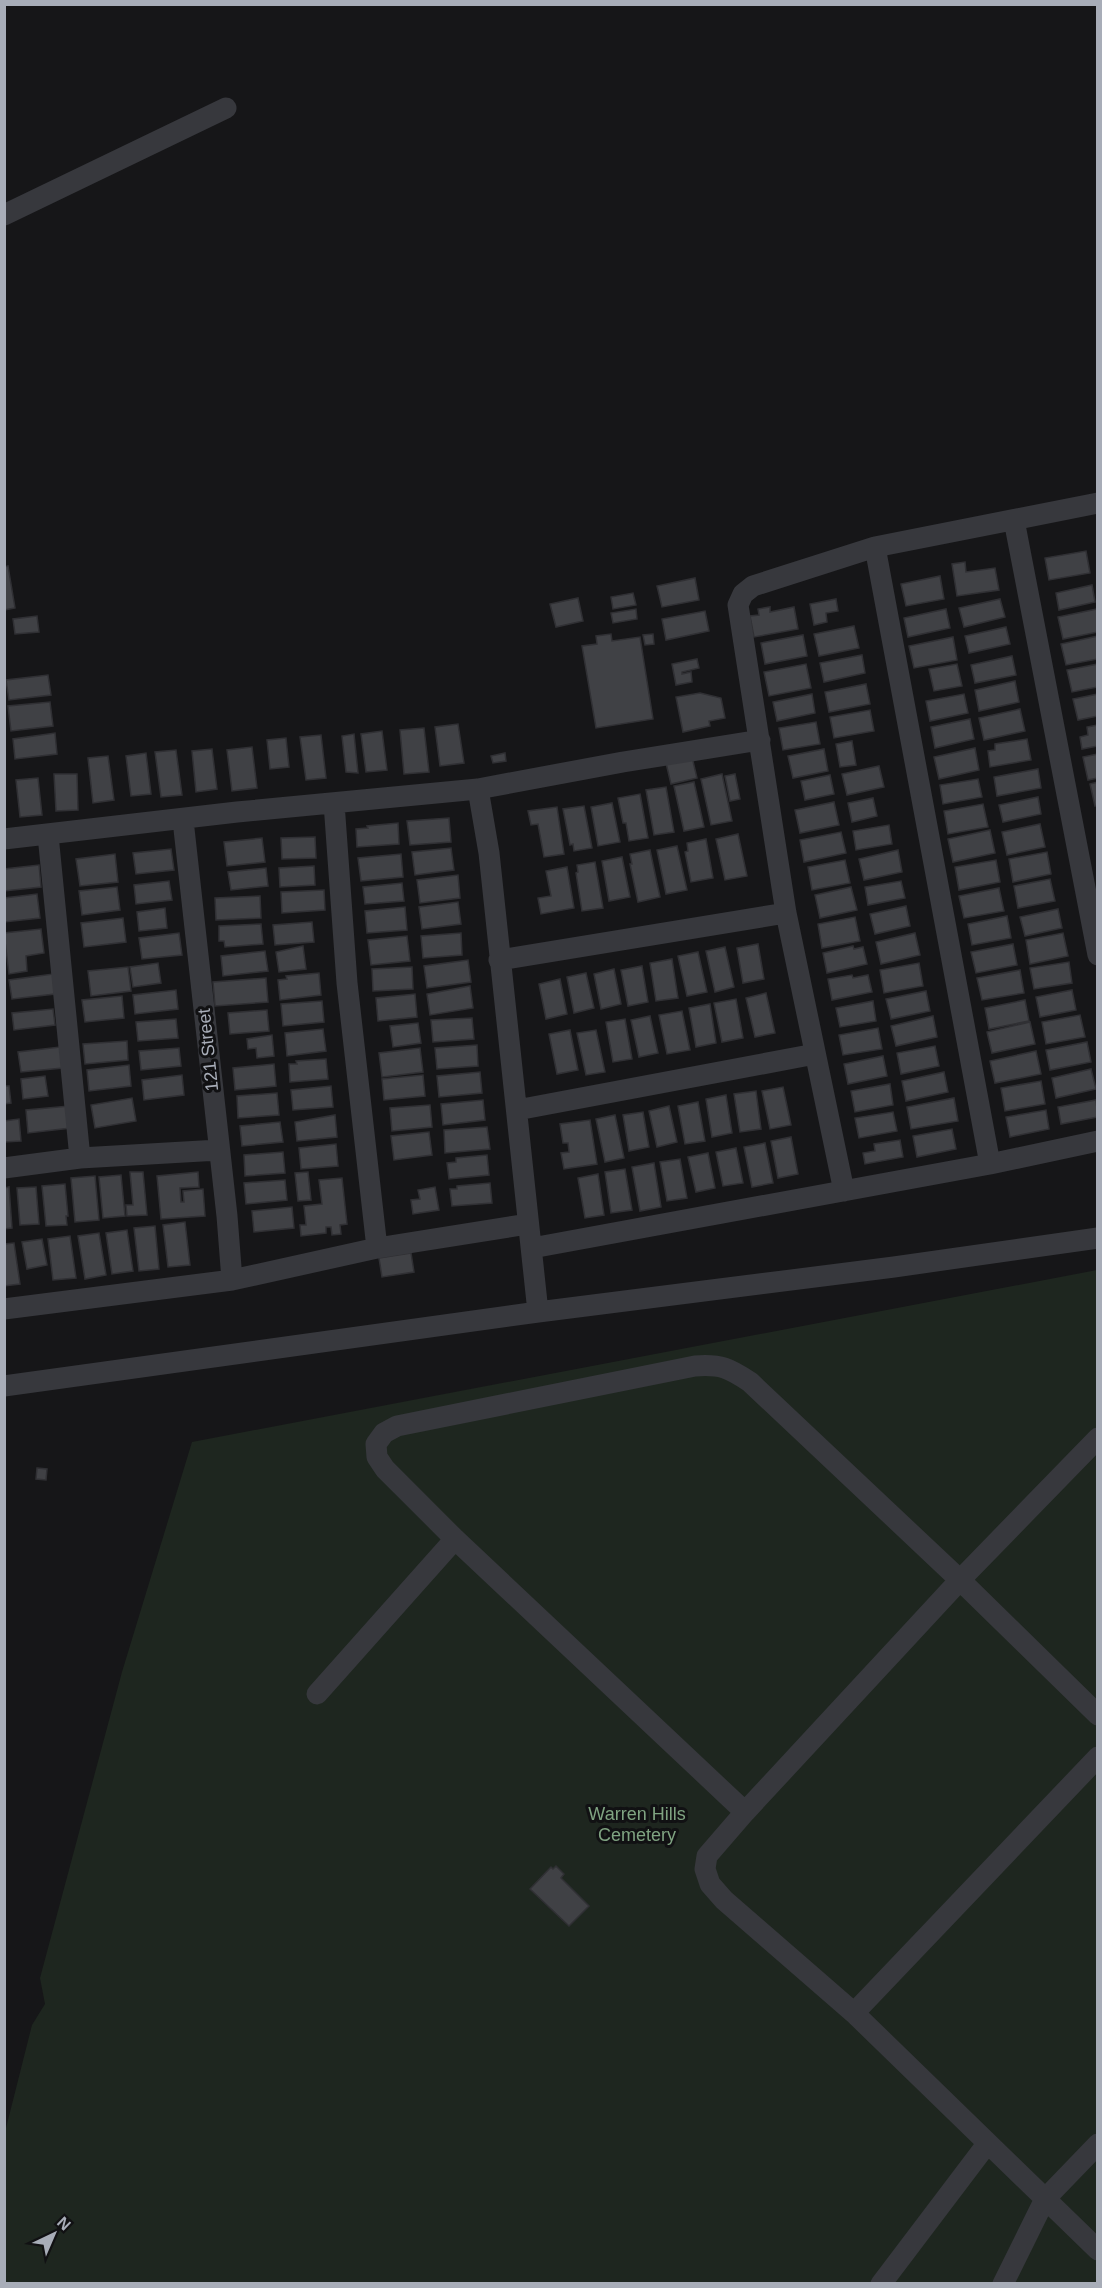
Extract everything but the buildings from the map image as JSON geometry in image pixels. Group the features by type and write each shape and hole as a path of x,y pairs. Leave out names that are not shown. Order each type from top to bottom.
{"street":[{"path":"4,215 226,108"},
{"path":"844,1191 786,913 738,605 743,594 753,586 875,547 1098,503"},
{"path":"1014,520 1098,955"},
{"path":"875,547 990,1164"},
{"path":"4,839 478,789 760,740"},
{"path":"478,789 489,853 538,1312"},
{"path":"334,803 347,983 377,1248"},
{"name":"121 Street","path":"183,820 232,1280"},
{"path":"48,834 80,1158"},
{"path":"499,960 786,913"},
{"path":"517,1110 815,1054"},
{"path":"532,1248 990,1164 1098,1141"},
{"path":"4,1168 80,1158 219,1150"},
{"path":"4,1309 232,1280 377,1248 528,1224"},
{"path":"4,1386 1098,1238"},
{"path":"745,1812 455,1539 385,1469 377,1457 376,1444 384,1433 397,1426 696,1366 716,1364 732,1370 750,1382 960,1580 1098,1715"},
{"path":"1098,1438 960,1580 745,1812 707,1856 705,1869 710,1884 724,1900 854,2013 1098,2250"},
{"path":"317,1694 455,1539"},
{"path":"854,2013 1098,1757"},
{"path":"881,2283 987,2144"},
{"path":"1003,2283 1046,2199 1098,2144"}],"green space":[{"name":"Warren Hills Cemetery","path":"1097,1270 1097,2283 5,2284 5,2132 32,2025 45,2004 40,1978 122,1672 192,1442"}]}
